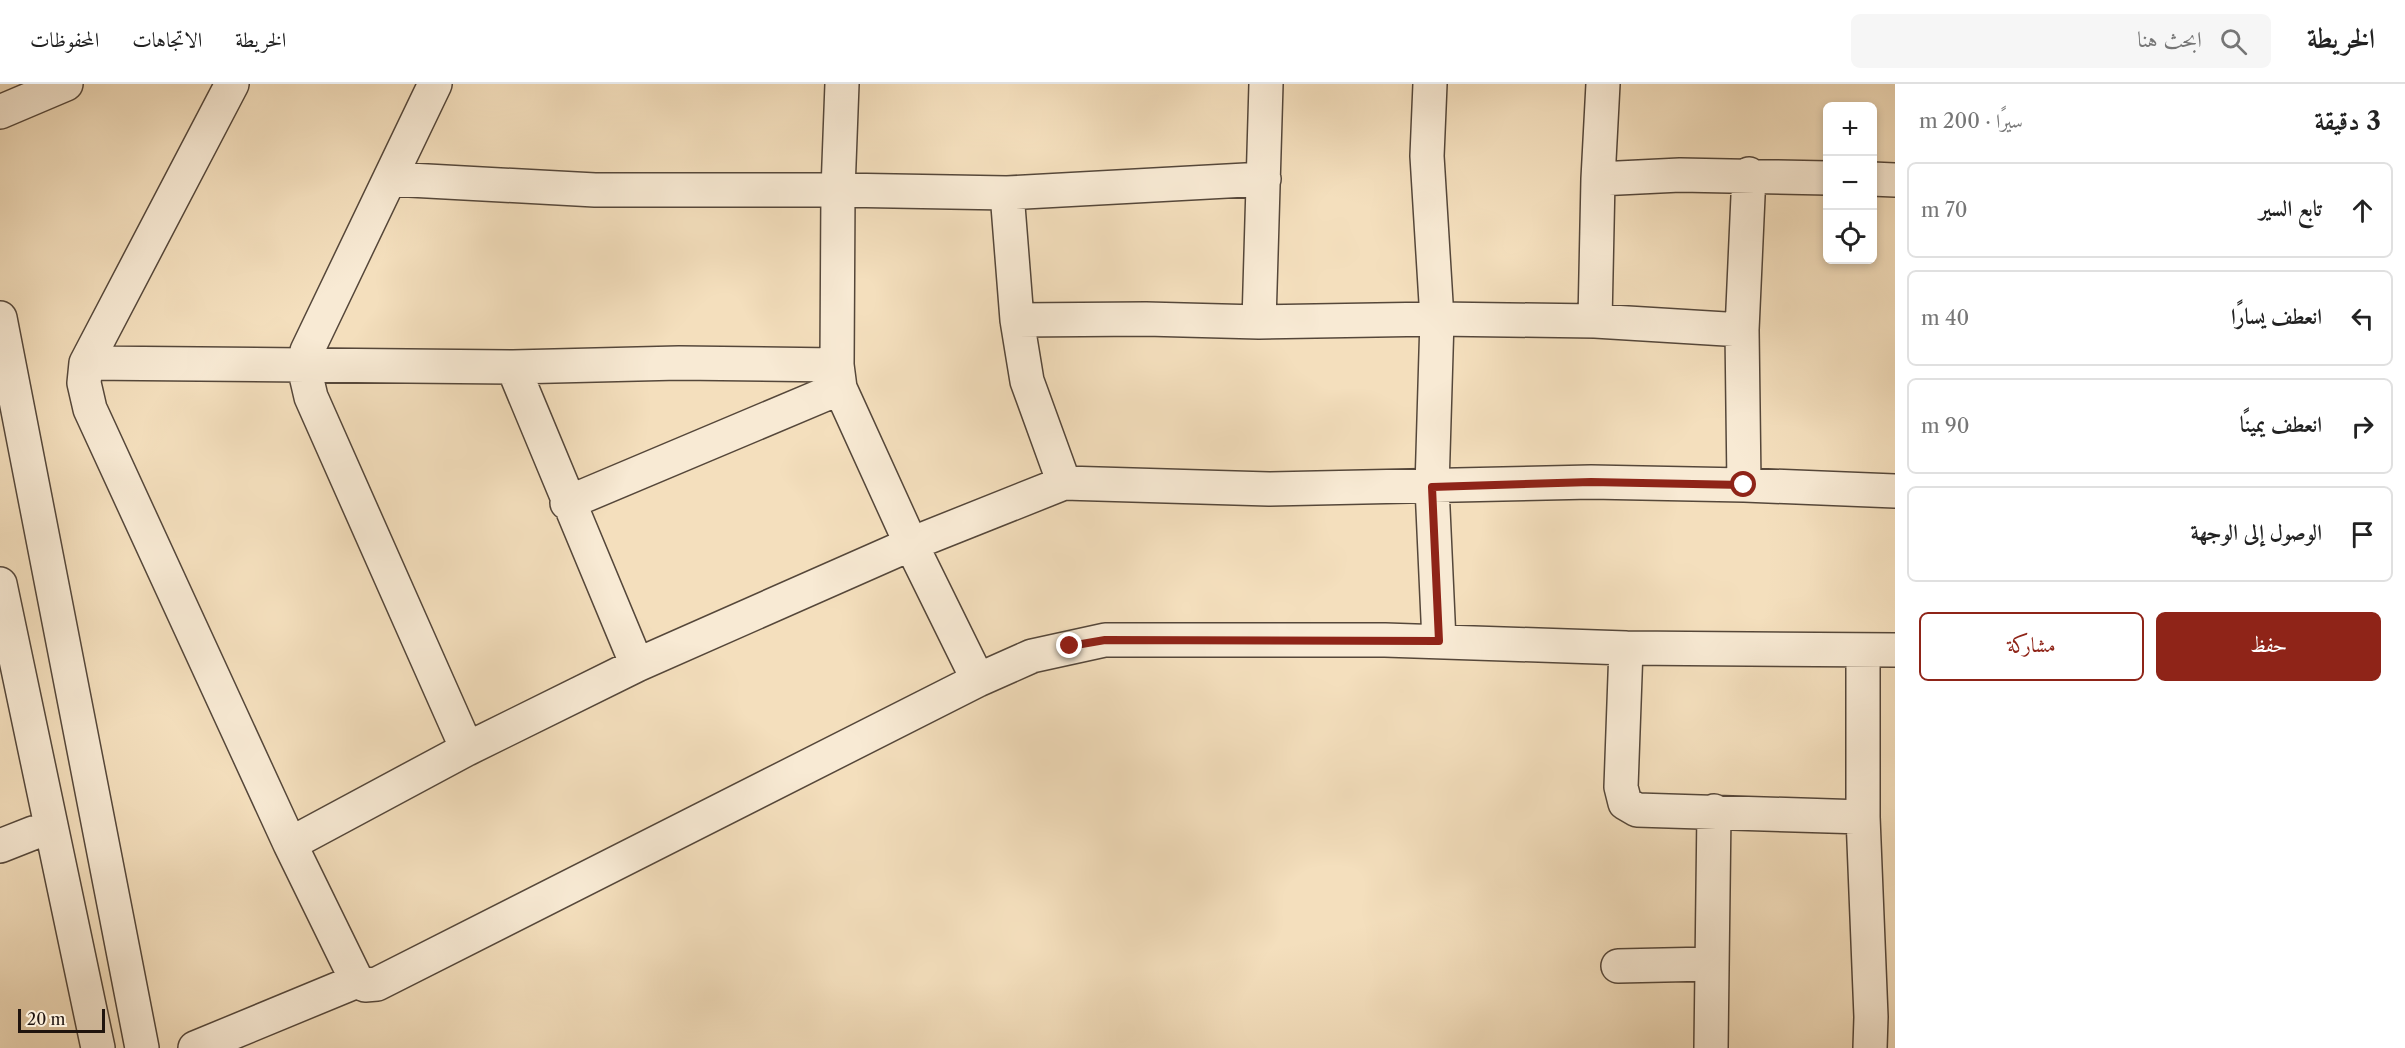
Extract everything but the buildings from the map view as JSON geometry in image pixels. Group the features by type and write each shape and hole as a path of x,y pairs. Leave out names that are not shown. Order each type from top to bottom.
{"street":[{"path":"0,112 66,84"},
{"path":"232,84 86,363 84,383 90,409 290,844 357,981 365,985 377,984 978,680 1032,656 1105,640 1439,641 1626,648 1879,650 1863,817 1871,1017 1870,1048"},
{"path":"435,84 307,351 304,367 310,397 467,749"},
{"path":"842,84 838,190 838,376 911,544 978,680"},
{"path":"1259,322 1266,84"},
{"path":"1430,84 1427,156 1437,319 1432,487 1439,641"},
{"path":"1595,321 1603,84"},
{"path":"1598,179 1749,174 1823,177"},
{"path":"1744,485 1742,330 1749,174"},
{"path":"391,179 595,190 1007,193 1264,179"},
{"path":"1877,179 1895,180"},
{"path":"1007,193 1017,320 1027,381 1064,483"},
{"path":"0,318 142,1048"},
{"path":"1017,320 1595,321 1742,330"},
{"path":"86,363 304,367 513,367 679,363 838,376"},
{"path":"513,367 567,503 637,666"},
{"path":"567,503 838,376"},
{"path":"290,844 467,749 637,666 911,544 1064,483 1269,489 1591,482 1895,491"},
{"path":"0,584 98,1048"},
{"path":"1626,648 1621,787 1625,803 1637,810 1863,817"},
{"path":"1711,1048 1710,963 1714,812"},
{"path":"0,846 33,833"},
{"path":"1618,966 1710,963"},
{"path":"195,1048 357,981"}],"route":[{"path":"1070,646 1105,640 1439,641 1432,487 1591,482 1744,485"}]}
